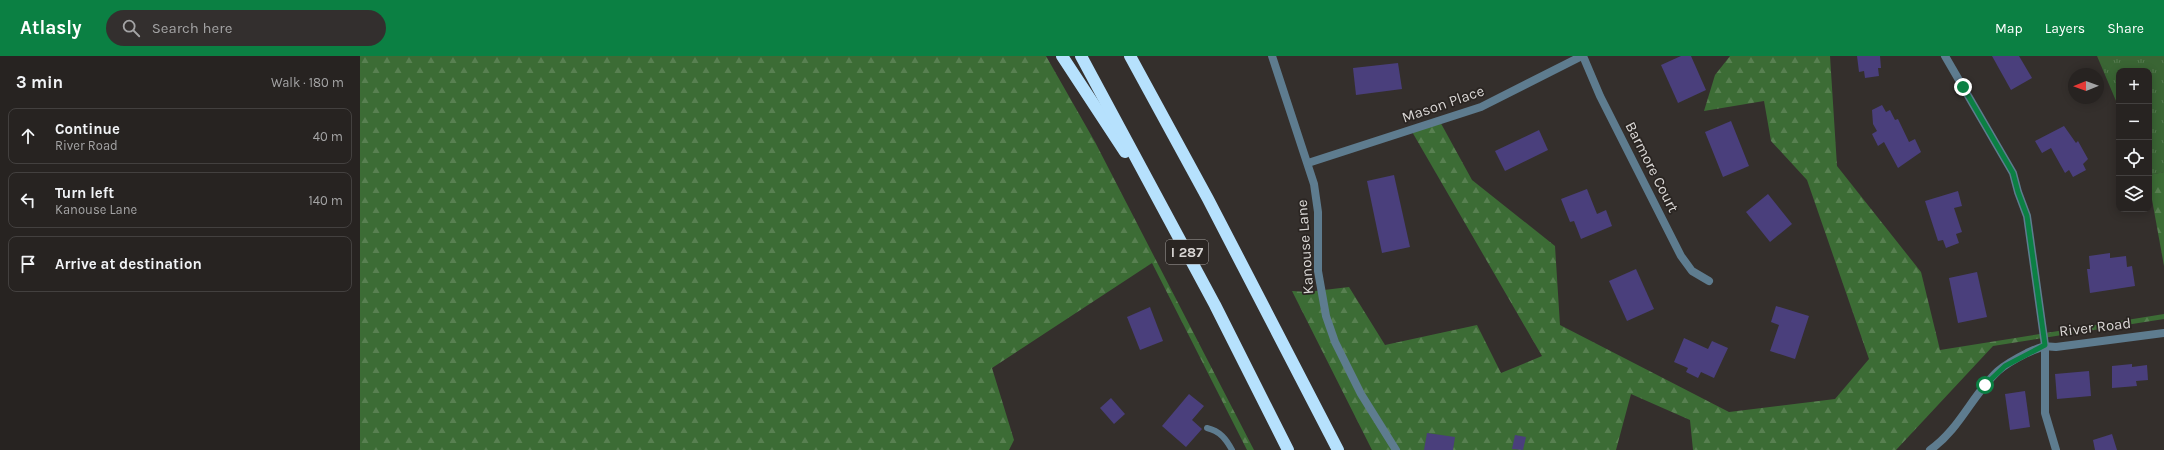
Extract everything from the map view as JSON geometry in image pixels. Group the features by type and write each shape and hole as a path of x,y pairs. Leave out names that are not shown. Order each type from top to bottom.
{"highway":[{"path":"1062,56 1170,220"},
{"name":"I 287","path":"1081,56 1170,220 1288,450"},
{"name":"I 287","path":"1130,56 1208,199 1338,449"}],"street":[{"name":"Kanouse Lane","path":"1272,56 1314,184 1317,205 1318,271 1326,316 1335,342 1361,394 1396,450"},
{"name":"Mason Place","path":"1308,163 1481,107 1582,56"},
{"name":"Barmore Court","path":"1582,56 1600,96 1681,256 1692,271 1709,281"},
{"path":"1945,56 2013,173 2027,216 2045,345 2045,413 2056,450"},
{"name":"River Road","path":"1930,450 1960,422 1985,385 1998,372 2020,357 2045,345 2056,347 2164,334"}],"lane":[{"path":"1207,428 1217,431 1224,436 1232,450"}],"green space":[{"path":"360,56 1046,56 1095,142 1254,450 1247,450 1152,263 992,368 1014,440 1009,450 360,450"},
{"path":"1730,56 1830,56 1837,166 1921,272 1940,350 2164,314 2164,319 1993,346 1896,450 1693,450 1690,420 1631,394 1616,450 1372,450 1292,291 1307,292 1349,287 1385,345 1477,325 1501,373 1542,356 1411,130 1438,118 1472,180 1555,246 1560,325 1729,412 1835,399 1869,359 1807,180 1771,141 1764,101 1704,111 1715,75"},
{"path":"2097,56 2164,56 2164,172 2152,174 2152,68 2116,68 2116,101 2104,73 2104,68 2102,68"},
{"path":"2164,172 2164,266 2152,200 2152,174"}],"building":[{"path":"1681,56 1691,56 1706,90 1678,103 1661,65"},
{"path":"1857,56 1880,56 1881,68 1878,68 1879,76 1865,78 1864,71 1859,72"},
{"path":"1992,56 2019,56 2032,78 2011,90"},
{"path":"1398,63 1402,89 1356,95 1353,68"},
{"path":"1882,105 1886,112 1890,110 1895,120 1898,119 1909,142 1915,139 1921,152 1898,168 1884,142 1878,146 1872,134 1877,131 1873,124 1872,110"},
{"path":"1731,121 1749,166 1723,177 1705,132"},
{"path":"2064,126 2076,143 2078,141 2088,159 2083,164 2086,170 2073,177 2069,170 2065,173 2051,148 2042,153 2035,141"},
{"path":"1539,130 1548,150 1505,171 1495,151"},
{"path":"1394,175 1410,247 1382,253 1367,181"},
{"path":"1587,189 1597,214 1606,210 1612,226 1581,239 1574,221 1570,222 1561,199"},
{"path":"1958,191 1962,206 1954,208 1962,232 1956,234 1959,243 1946,248 1943,240 1938,241 1925,201"},
{"path":"1768,194 1792,224 1770,242 1746,212"},
{"path":"2110,253 2110,258 2126,256 2127,267 2132,266 2135,286 2090,293 2087,269 2090,269 2089,256"},
{"path":"1636,269 1654,309 1627,321 1609,281"},
{"path":"1977,272 1987,317 1958,323 1949,278"},
{"path":"1776,306 1809,316 1795,359 1770,351 1779,325 1771,322"},
{"path":"1150,307 1163,341 1140,350 1127,317"},
{"path":"1684,338 1708,349 1712,341 1728,348 1714,378 1701,372 1698,378 1686,372 1688,368 1674,362"},
{"path":"2132,364 2132,367 2147,365 2148,380 2136,381 2137,386 2112,388 2112,366"},
{"path":"2089,371 2091,396 2057,399 2055,374"},
{"path":"2025,391 2030,427 2010,430 2005,394"},
{"path":"1189,394 1204,406 1192,420 1202,429 1186,447 1162,426"},
{"path":"1111,398 1125,414 1114,424 1100,408"},
{"path":"1427,433 1455,437 1453,450 1424,450"},
{"path":"2112,434 2117,450 2095,450 2093,440"},
{"path":"1515,435 1526,437 1523,450 1512,449"}],"route":[{"path":"1963,87 2013,173 2027,216 2045,345 2005,366 1985,385"}]}
